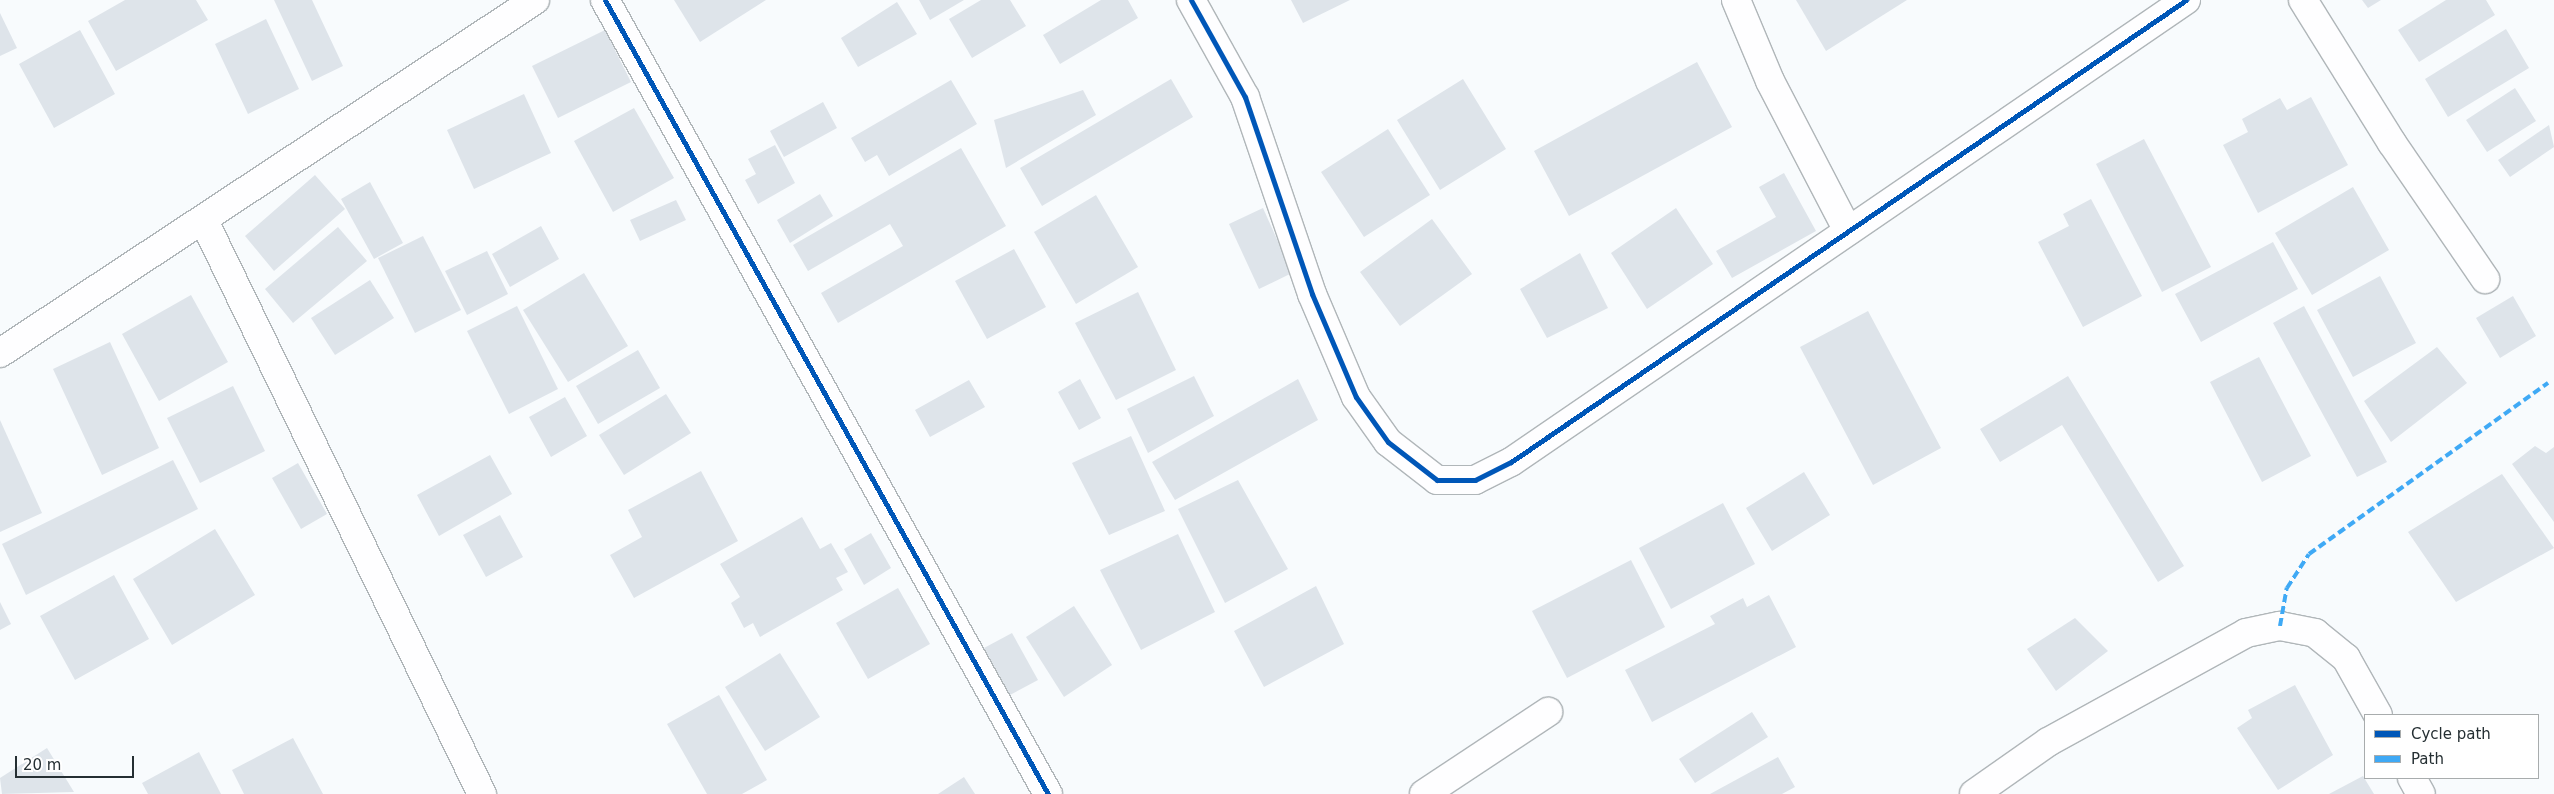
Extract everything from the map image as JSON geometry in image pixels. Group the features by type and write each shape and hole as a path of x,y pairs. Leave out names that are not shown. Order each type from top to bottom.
{"street":[{"path":"0,352 204,221 535,0"},
{"path":"605,0 1048,794"},
{"path":"1191,0 1245,96 1312,294 1356,397 1388,442 1437,480 1475,480 1511,462 2186,0"},
{"path":"1736,0 1770,82 1848,231"},
{"path":"2304,0 2392,143 2485,279"},
{"path":"204,221 482,794"},
{"path":"1974,794 2048,742 2238,637 2280,626 2315,633 2346,658 2377,714"},
{"path":"1424,794 1548,712"},
{"path":"2413,779 2421,794"}],"building":[{"path":"125,0 196,0 208,20 116,71 88,21"},
{"path":"274,0 312,0 343,66 312,81"},
{"path":"674,0 766,0 700,42"},
{"path":"919,0 964,0 930,20"},
{"path":"981,0 1010,0 1026,26 972,58 949,19"},
{"path":"1101,0 1128,0 1138,18 1060,64 1043,35"},
{"path":"1291,0 1350,0 1303,23"},
{"path":"1796,0 1907,0 1826,51"},
{"path":"2362,0 2381,0 2368,8"},
{"path":"2446,0 2486,0 2495,15 2419,62 2398,30"},
{"path":"897,2 917,34 858,67 841,38"},
{"path":"0,13 17,48 0,56"},
{"path":"266,19 299,89 248,114 215,44"},
{"path":"2506,29 2529,68 2448,117 2425,79"},
{"path":"80,30 115,94 54,128 19,64"},
{"path":"605,30 631,82 558,118 532,66"},
{"path":"1697,62 1732,127 1569,216 1534,151"},
{"path":"1171,79 1193,117 1042,206 1020,168"},
{"path":"1463,79 1506,149 1440,190 1397,120"},
{"path":"951,80 977,124 889,176 877,155 865,162 851,138"},
{"path":"2515,88 2536,121 2487,152 2466,120"},
{"path":"1083,90 1096,115 1006,168 994,120"},
{"path":"524,94 551,153 474,189 447,130"},
{"path":"2311,97 2348,165 2258,213 2223,145 2248,132 2242,119 2280,98 2287,110"},
{"path":"823,102 837,128 784,157 770,131"},
{"path":"634,108 674,178 613,212 574,141"},
{"path":"2549,125 2554,147 2510,177 2498,160"},
{"path":"1388,129 1430,195 1364,237 1321,172"},
{"path":"2144,139 2211,267 2162,292 2096,164"},
{"path":"775,145 795,183 758,204 745,180 756,174 748,159"},
{"path":"961,148 1006,226 838,323 821,293 903,246 890,224 808,271 793,245"},
{"path":"1784,173 1816,231 1732,278 1716,251 1776,217 1759,187"},
{"path":"315,175 345,209 274,271 245,236"},
{"path":"370,182 403,243 374,259 341,199"},
{"path":"2353,187 2389,250 2312,295 2275,233"},
{"path":"820,194 833,216 790,243 777,220"},
{"path":"1096,195 1138,267 1076,304 1034,232"},
{"path":"2091,199 2142,296 2083,327 2038,242 2069,226 2063,214"},
{"path":"676,200 686,220 640,241 630,220"},
{"path":"1263,208 1292,273 1259,289 1229,224"},
{"path":"1676,208 1713,264 1647,309 1611,253"},
{"path":"1432,219 1472,274 1400,326 1360,272"},
{"path":"541,226 559,259 510,287 492,254"},
{"path":"338,227 367,261 293,323 265,289"},
{"path":"423,236 461,310 415,333 378,258"},
{"path":"2273,242 2298,289 2201,342 2175,294"},
{"path":"1014,249 1046,307 987,339 955,281"},
{"path":"487,251 508,294 467,315 445,271"},
{"path":"1580,253 1608,308 1547,338 1520,289"},
{"path":"584,273 628,346 568,382 523,310"},
{"path":"2380,276 2416,343 2353,377 2317,310"},
{"path":"370,280 394,318 335,355 311,318"},
{"path":"1138,292 1176,370 1116,400 1075,323"},
{"path":"191,295 228,362 159,401 122,334"},
{"path":"2513,296 2536,336 2500,358 2476,318"},
{"path":"517,306 558,389 509,414 467,331"},
{"path":"2304,306 2387,462 2357,477 2273,323"},
{"path":"1868,311 1941,448 1873,485 1800,347"},
{"path":"110,342 159,448 102,475 53,369"},
{"path":"2437,347 2467,383 2391,442 2364,401"},
{"path":"638,350 660,388 598,424 576,386"},
{"path":"2259,357 2311,456 2262,482 2210,382"},
{"path":"1194,376 1214,416 1148,453 1127,409"},
{"path":"2068,376 2184,566 2158,582 2062,425 2000,462 1980,429"},
{"path":"1080,379 1101,418 1079,430 1058,392"},
{"path":"1298,379 1318,420 1175,500 1152,462"},
{"path":"969,380 985,407 930,437 915,410"},
{"path":"233,386 265,451 200,483 167,418"},
{"path":"666,394 691,433 624,475 599,435"},
{"path":"565,397 587,436 551,457 529,417"},
{"path":"0,420 42,513 0,532"},
{"path":"1131,436 1165,511 1109,535 1072,463"},
{"path":"2535,446 2546,453 2554,447 2554,522 2512,464"},
{"path":"490,455 512,494 439,536 417,495"},
{"path":"173,460 198,509 26,595 2,544"},
{"path":"298,463 327,514 301,529 272,478"},
{"path":"701,471 738,541 634,598 610,555 642,537 628,510"},
{"path":"1804,472 1830,515 1772,551 1746,508"},
{"path":"2502,474 2554,548 2456,602 2408,532"},
{"path":"1238,480 1288,569 1225,603 1178,509"},
{"path":"1723,503 1755,564 1671,609 1639,548"},
{"path":"500,515 523,557 486,577 463,535"},
{"path":"802,517 820,549 831,543 848,572 836,578 843,590 760,637 753,623 744,628 731,603 740,597 720,564"},
{"path":"215,529 255,595 172,645 133,579"},
{"path":"871,533 891,568 864,585 844,549"},
{"path":"1178,534 1215,612 1141,650 1100,570"},
{"path":"1631,560 1665,627 1567,678 1532,611"},
{"path":"114,575 149,639 75,680 40,616"},
{"path":"1316,586 1344,644 1264,687 1234,631"},
{"path":"898,588 930,644 868,679 836,623"},
{"path":"1769,595 1796,647 1652,722 1625,670 1715,624 1710,616 1743,598 1747,607"},
{"path":"0,602 11,624 0,630"},
{"path":"1074,606 1112,665 1064,697 1026,637"},
{"path":"2075,618 2108,651 2056,691 2027,649"},
{"path":"1012,633 1038,680 1010,695 984,648"},
{"path":"780,653 820,717 765,751 725,687"},
{"path":"2295,685 2333,755 2278,790 2237,728 2252,718 2248,710"},
{"path":"719,695 767,780 742,794 707,794 667,724"},
{"path":"1752,712 1768,737 1695,783 1679,759"},
{"path":"293,738 323,794 244,794 232,770"},
{"path":"47,748 74,792 2,794 0,778"},
{"path":"199,752 221,794 148,794 142,783"},
{"path":"1778,757 1795,787 1782,794 1710,794"},
{"path":"2363,776 2374,794 2329,794"},
{"path":"964,777 975,794 938,794"}],"marked path":[{"path":"2280,626 2287,588 2309,554 2548,383"}],"cycle path":[{"path":"605,0 1048,794"},
{"path":"1191,0 1245,97 1312,294 1356,397 1388,442 1437,480 1475,480 1511,462 2186,0"}]}
